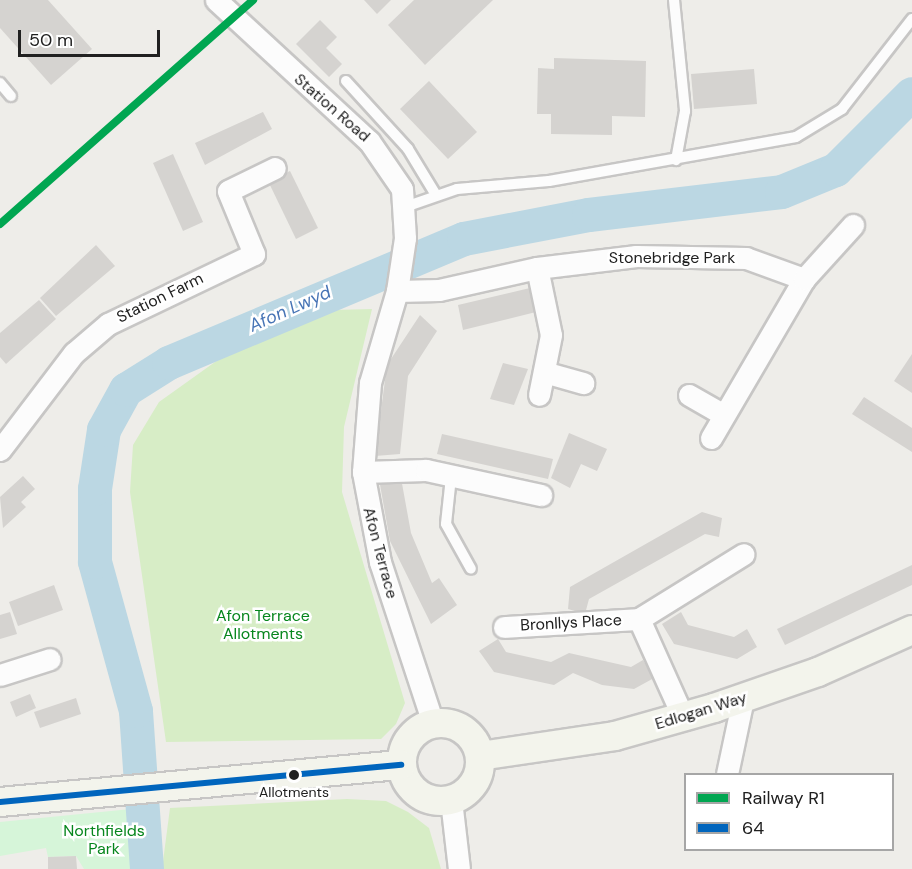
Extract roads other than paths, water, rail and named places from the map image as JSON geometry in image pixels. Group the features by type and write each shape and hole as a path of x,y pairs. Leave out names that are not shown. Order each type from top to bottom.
{"street":[{"name":"Station Road","path":"216,0 387,160 405,207 405,238"},
{"name":"Station Farm","path":"0,450 74,353 108,324 254,254 228,191 275,168"},
{"path":"711,438 804,279 853,225"},
{"name":"Afon Terrace","path":"405,238 398,283 370,383 363,472 380,562 433,723"},
{"name":"Stonebridge Park","path":"398,283 439,290 537,268 586,260 697,255 766,261 804,279"},
{"path":"537,268 551,335 539,395"},
{"path":"544,372 583,383"},
{"path":"689,395 724,415"},
{"path":"363,472 426,470 541,495"},
{"name":"Bronllys Place","path":"504,627 639,619 744,554"},
{"name":"Bronllys Place","path":"639,619 683,717"},
{"name":"Edlogan Way","path":"480,756 615,736 683,717 743,699 912,630"},
{"path":"0,675 50,659"},
{"path":"727,773 743,699"},
{"path":"433,723 463,729 480,756 474,783 451,800 418,794 401,765 409,738 433,723"},
{"path":"0,802 401,765"},
{"path":"451,800 459,869"}],"lane":[{"path":"674,0 685,111 676,160"},
{"path":"405,207 435,195 771,144 816,127 862,87 912,20"},
{"path":"346,81 408,149 435,195"},
{"path":"0,83 11,96"},
{"path":"451,477 446,524 471,569"}],"waterway":[{"name":"Afon Lwyd","path":"147,869 136,711 95,562 95,489 104,430 126,390 169,363 464,239 589,215 782,192 836,170 912,94"}],"rail line":[{"name":"R1","path":"0,224 253,0"}],"place":[{"name":"Allotments","path":"294,775"}],"park label":[{"name":"Afon Terrace Allotments","path":"263,625"},
{"name":"Northfields Park","path":"104,840"}]}
